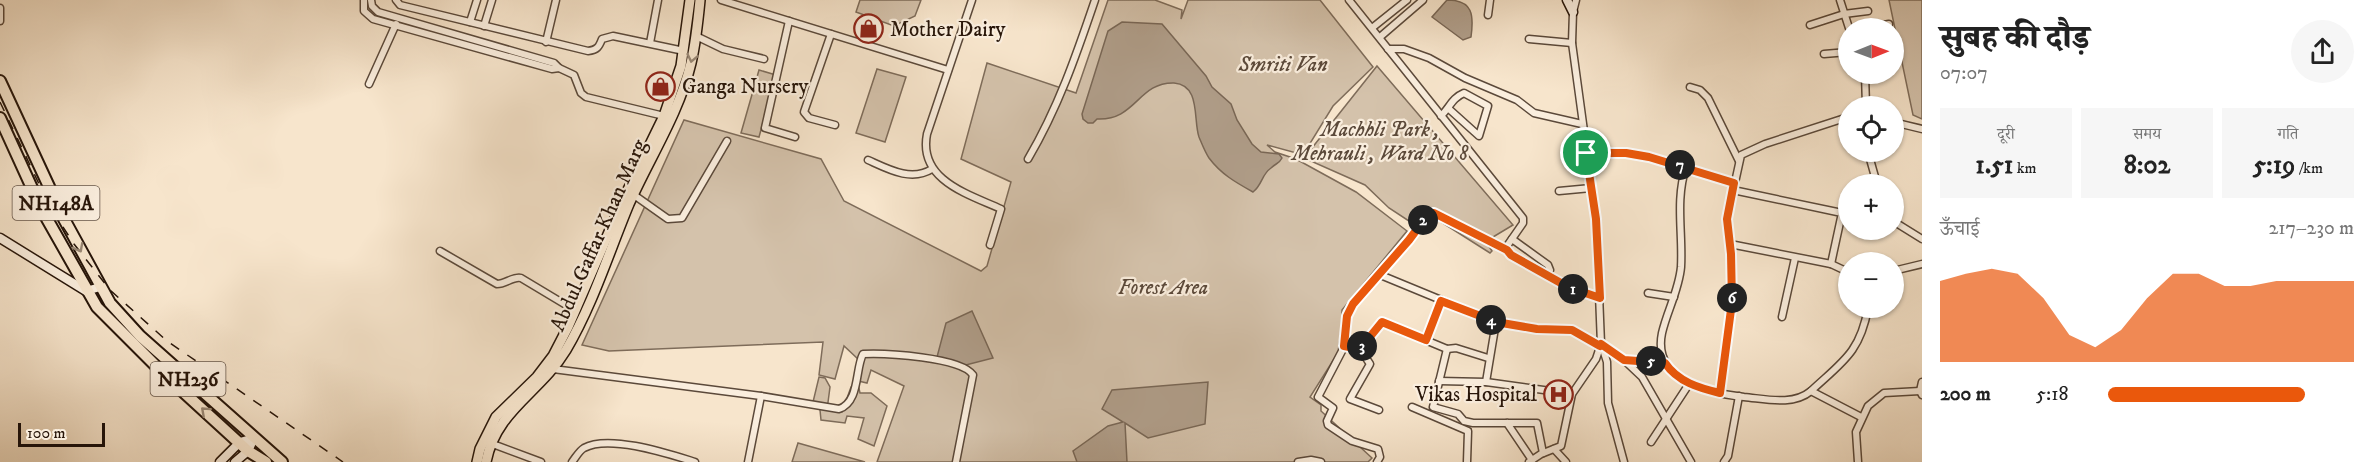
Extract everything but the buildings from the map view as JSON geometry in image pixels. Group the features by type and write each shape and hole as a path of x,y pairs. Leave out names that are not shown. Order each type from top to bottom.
{"highway":[{"name":"NH148A","path":"0,81 49,187 100,287 122,318"},
{"name":"NH148A","path":"0,118 42,210 97,307 166,376 248,451 266,462"},
{"name":"NH236","path":"122,318 254,438"},
{"path":"254,438 282,462"}],"main road":[{"name":"Abdul Gaffar Khan Marg","path":"477,462 487,432 496,417 533,381 553,356 576,311 622,202 664,116 684,51 690,0"},
{"name":"Abdul Gaffar Khan Marg","path":"486,462 490,443 499,426 553,369 566,349 595,288 634,195 672,116 691,64 700,0"}],"street":[{"path":"364,0 364,11 369,17 552,69 559,68"},
{"path":"371,0 372,6 378,12 554,63 574,75 581,93 586,97 664,116"},
{"path":"396,0 400,5 588,51 595,50 606,36 622,37 684,51"},
{"path":"470,22 477,0"},
{"path":"484,26 492,0"},
{"path":"546,42 556,0"},
{"path":"650,44 658,0"},
{"path":"721,0 948,70"},
{"path":"972,0 925,142 925,152 937,176 954,188 1001,209 990,244"},
{"path":"1028,159 1067,83 1095,0"},
{"path":"1372,28 1407,0"},
{"path":"1380,37 1423,0"},
{"path":"1488,15 1490,0"},
{"path":"1567,0 1573,12"},
{"path":"1576,0 1573,12 1572,43 1596,219 1601,345 1607,362 1608,403 1623,462"},
{"path":"1840,0 1846,18"},
{"path":"1352,1 1524,218 1507,250"},
{"path":"0,8 0,21"},
{"path":"1809,25 1844,14 1868,11"},
{"path":"789,21 765,128 795,137"},
{"path":"369,84 396,24"},
{"path":"831,34 804,112 809,118 835,125"},
{"path":"696,36 723,49 764,59"},
{"path":"1529,39 1572,43"},
{"path":"1388,49 1404,49 1429,58 1465,78 1517,100 1534,113 1582,124"},
{"path":"1824,54 1838,53"},
{"path":"0,71 28,132 49,187"},
{"path":"1690,87 1700,90 1708,98 1739,161"},
{"path":"1442,116 1449,109 1455,97 1464,93 1488,105 1479,136 1449,109"},
{"path":"1720,393 1732,302 1727,219 1741,156 1754,148 1838,120"},
{"path":"1904,125 1922,129"},
{"path":"634,195 668,219 682,218 727,141"},
{"path":"1586,153 1640,155 1686,167 1733,187 1842,213 1831,264"},
{"path":"867,160 885,169 906,174 916,175 932,169"},
{"path":"1686,167 1680,188 1680,270 1661,342 1665,363 1678,376 1689,384 1720,393 1792,400 1803,397 1842,364 1852,352 1866,318"},
{"path":"1559,191 1592,188"},
{"path":"1377,462 1380,458 1377,449 1352,441 1328,425 1327,421 1333,408 1318,397 1344,346 1350,309 1429,213 1434,213 1507,250 1511,255 1568,287 1600,298"},
{"path":"1904,228 1922,239"},
{"path":"0,238 86,291 100,287"},
{"path":"1512,239 1548,266 1550,270"},
{"path":"1730,244 1838,267"},
{"path":"440,251 497,284 506,283 515,277 521,278 576,311"},
{"path":"1782,317 1795,258"},
{"path":"1904,268 1922,264"},
{"path":"1378,274 1496,322 1537,329 1572,330 1601,345 1624,360 1642,377 1692,462"},
{"path":"1648,293 1674,297"},
{"path":"1426,340 1441,301"},
{"path":"1360,349 1382,322 1447,349 1456,348 1488,358"},
{"path":"1486,382 1488,358 1496,322"},
{"path":"1507,423 1531,461 1561,446 1572,394 1596,358 1601,345"},
{"path":"1344,346 1360,349 1370,364 1350,399 1379,410"},
{"path":"1447,349 1433,407 1458,414 1464,421 1473,423 1537,423 1543,453"},
{"path":"553,369 761,396 839,409 846,406 852,397 863,354 939,360 967,370 973,375 956,462"},
{"path":"1624,360 1665,363"},
{"path":"1439,381 1486,382 1572,394"},
{"path":"1858,462 1855,438 1868,406 1884,393 1921,393 1922,381"},
{"path":"1651,442 1689,384"},
{"path":"1810,391 1862,417"},
{"path":"748,462 761,396"},
{"path":"1722,461 1728,456 1739,396"},
{"path":"1412,407 1467,431 1467,462"},
{"path":"220,462 240,442 254,438"},
{"path":"235,462 248,451 254,438"},
{"path":"490,443 539,462"},
{"path":"572,462 579,452 588,447 623,444 695,462"},
{"path":"1554,449 1566,462"},
{"path":"1298,462 1311,460 1321,462"}],"green space":[{"path":"860,0 921,0 915,16 894,26 856,12"},
{"name":"Forest Area","path":"1108,0 1155,0 1182,10 1181,19 1188,0 1320,0 1373,67 1333,106 1306,150 1300,154 1267,145 1275,152 1296,159 1356,192 1407,231 1342,310 1341,348 1310,397 1321,405 1321,411 1372,458 1368,462 877,462 904,386 871,370 867,383 854,380 859,360 844,346 835,379 819,375 823,342 609,351 582,345 684,120 821,159 844,201 981,271 987,266 1011,182 961,159 987,63 1076,93"},
{"path":"1889,0 1922,0 1922,119 1913,115 1904,72 1904,18 1893,18"},
{"name":"Machhli Park , Mehrauli , Ward No 8","path":"1377,66 1513,225 1488,240 1492,251 1490,253 1427,213 1412,223 1389,208 1365,185 1304,158"},
{"path":"877,69 906,77 885,142 856,133"},
{"path":"759,70 776,75 759,137 741,133"},
{"path":"819,377 825,378 830,387 827,410 842,412 851,387 858,384 860,393 871,393 887,406 874,446 858,439 864,418 847,416 845,423 821,420 820,410 813,402"},
{"path":"798,443 865,462 792,462"}],"shaded area":[{"path":"1447,0 1462,3 1470,10 1471,37 1463,40 1432,17"},
{"path":"1122,22 1162,24 1206,76 1212,87 1231,104 1237,120 1252,144 1261,152 1279,154 1281,160 1268,171 1253,192 1218,169 1209,158 1197,130 1192,96 1183,85 1162,84 1152,88 1129,108 1110,118 1097,119 1093,123 1088,123 1083,119 1082,114 1108,31"},
{"path":"972,311 993,358 962,366 937,357 946,323"},
{"path":"1208,382 1205,424 1148,438 1125,423 1127,462 1077,462 1073,451 1108,426 1123,422 1102,409 1112,390"}],"railway":[{"path":"0,102 50,207 74,244 110,290 167,341 343,462"}],"place":[{"name":"Mother Dairy","path":"869,29"},
{"name":"Ganga Nursery","path":"661,86"},
{"name":"Vikas Hospital","path":"1558,394"}],"route":[{"path":"1586,153 1626,153 1649,157 1734,183 1727,212 1732,302 1720,393 1689,384 1665,363 1624,360 1601,344 1600,346 1572,330 1537,329 1496,322 1441,301 1426,340 1382,322 1360,349 1344,346 1347,316 1353,304 1409,240 1427,214 1432,212 1507,250 1511,255 1568,287 1600,298 1596,219 1586,153"}],"park label":[{"name":"Smriti Van","path":"1283,64"}]}
